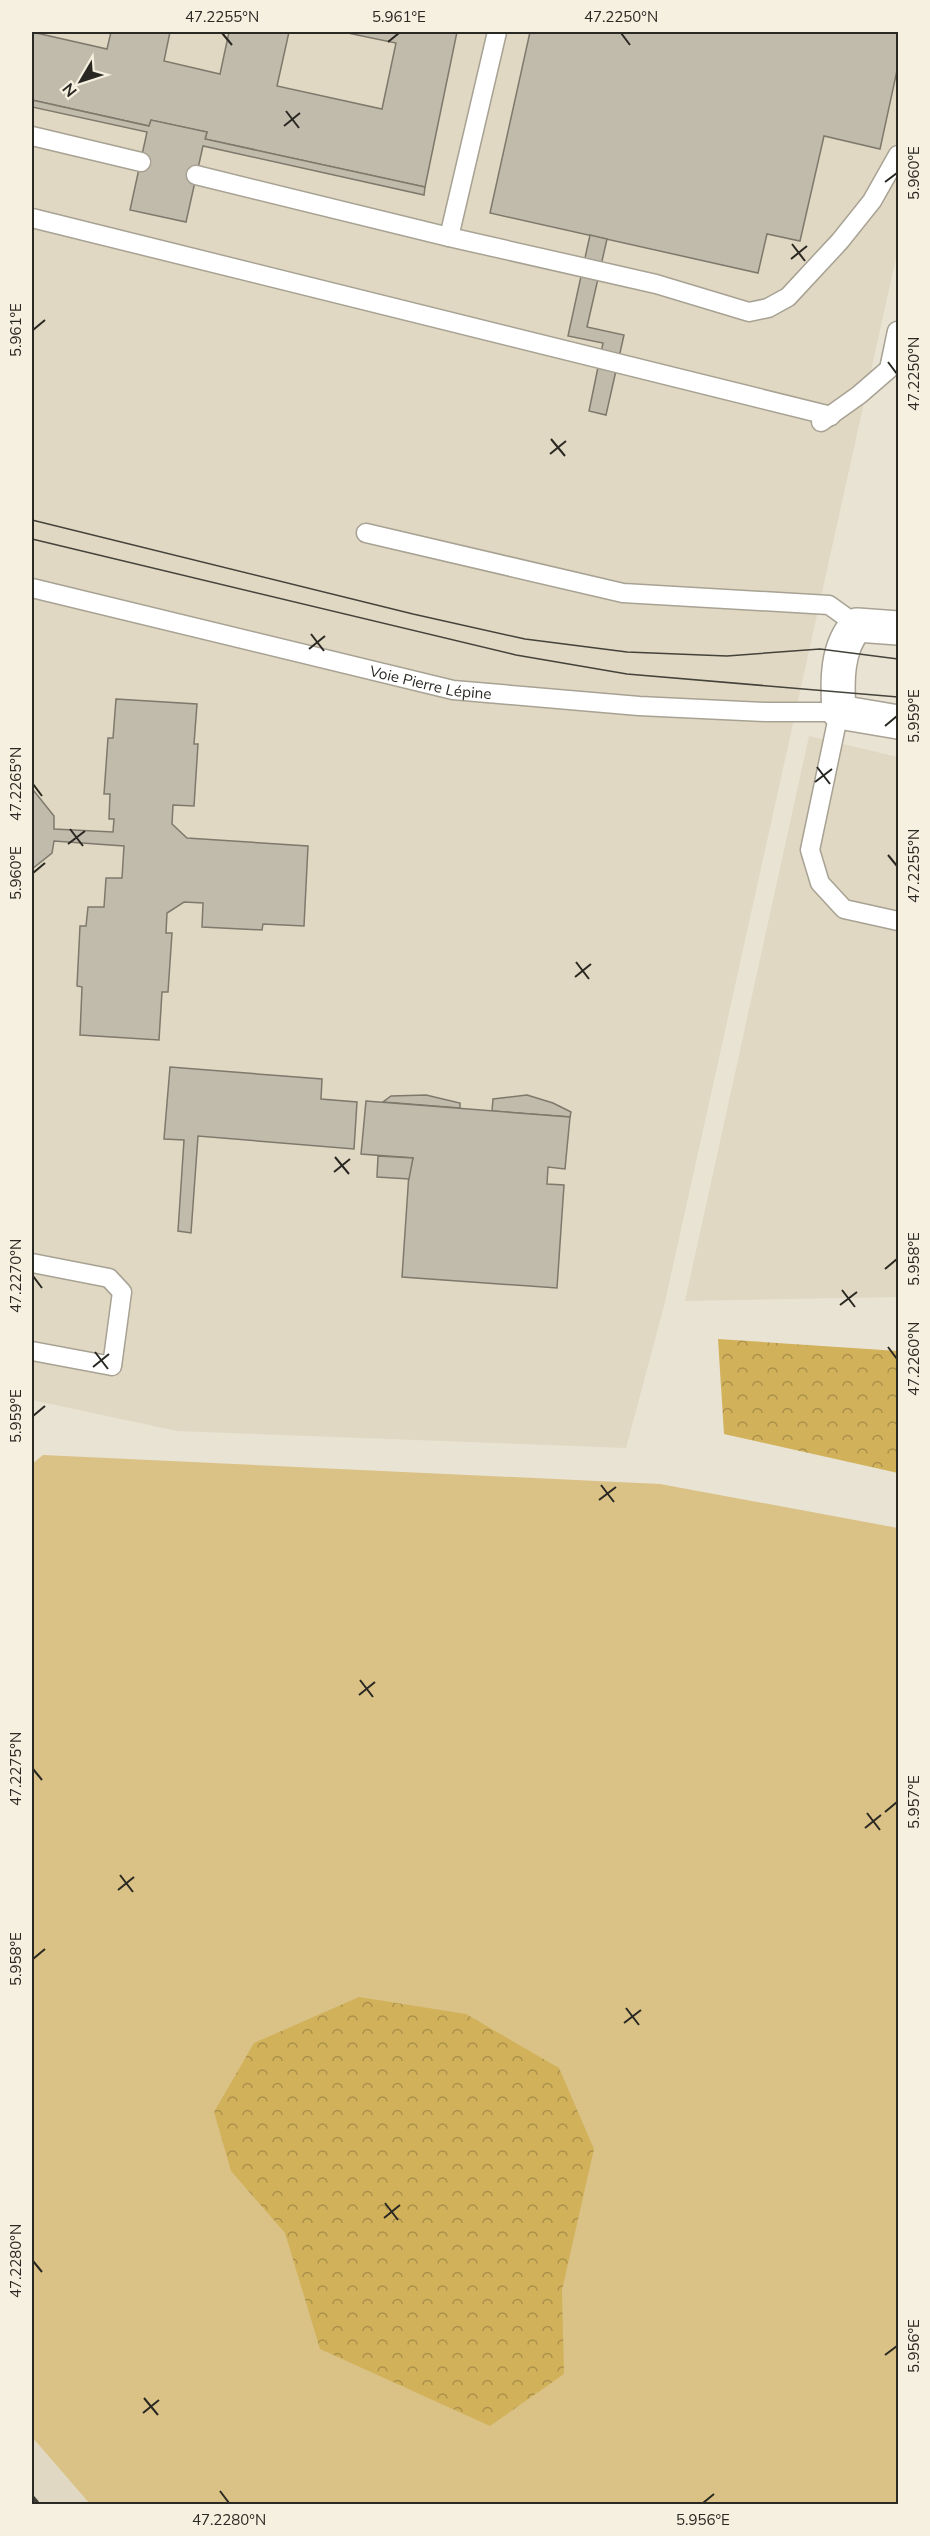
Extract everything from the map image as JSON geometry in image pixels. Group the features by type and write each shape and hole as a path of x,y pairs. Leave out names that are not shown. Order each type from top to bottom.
{"street":[{"path":"898,628 857,625 850,632 842,651 837,690 839,712 898,722"}],"lane":[{"path":"449,237 497,32"},
{"path":"32,136 141,162"},
{"path":"196,176 656,284 749,312 768,308 788,297 840,241 872,201 898,155"},
{"path":"32,218 191,256 825,420 890,369 897,331"},
{"path":"366,533 623,593 829,605 857,625"},
{"name":"Voie Pierre Lépine","path":"32,588 453,690 639,706 765,712 839,712"},
{"path":"839,712 810,850 820,883 844,909 898,921"},
{"path":"32,1263 109,1278 122,1292 112,1366 32,1351"}],"shaded area":[{"path":"32,32 898,32 898,249 665,1302 626,1448 177,1431 32,1400"},
{"path":"809,736 898,757 898,1297 685,1301"},
{"path":"43,1455 660,1484 898,1528 898,2504 90,2504 32,2437 32,1464"},
{"path":"32,2437 90,2504 32,2504"}],"green space":[{"path":"718,1339 898,1351 898,1473 724,1434"},
{"path":"359,1997 466,2014 559,2068 594,2149 562,2290 564,2374 490,2426 320,2349 285,2233 231,2171 214,2112 254,2043"}],"building":[{"path":"32,32 107,49 111,32 170,32 164,61 220,74 229,32 289,32 277,86 382,109 396,43 343,32 457,32 425,187 205,139 207,132 151,120 149,126 32,100"},
{"path":"530,32 898,32 898,66 880,149 824,136 800,241 767,234 758,273 490,213"},
{"path":"32,100 149,126 151,120 207,132 205,139 425,187 424,195 203,146 186,222 130,210 147,132 32,107"},
{"path":"590,235 607,239 587,327 624,335 606,415 589,411 603,343 568,336"},
{"path":"116,699 197,704 194,744 198,744 194,806 173,805 172,824 187,838 308,846 304,926 263,924 262,930 202,927 203,903 184,902 167,913 166,933 172,933 168,992 162,992 159,1040 80,1035 82,987 77,986 80,926 86,926 88,907 104,907 106,878 122,878 124,846 54,841 52,853 32,869 32,791 54,816 54,829 113,832 114,819 109,819 110,794 104,794 108,738 113,738"},
{"path":"170,1067 322,1079 321,1099 357,1102 354,1149 198,1136 191,1233 178,1231 184,1140 164,1139"},
{"path":"426,1095 460,1103 460,1108 383,1102 391,1096"},
{"path":"527,1095 553,1103 571,1112 570,1117 492,1111 493,1099"},
{"path":"366,1101 570,1117 565,1169 548,1167 547,1184 564,1185 557,1288 402,1277 409,1173 413,1158 361,1154"},
{"path":"378,1156 413,1158 409,1179 377,1177"}],"tram line":[{"path":"32,520 413,614 525,639 627,652 727,656 820,649 898,659"},
{"path":"32,539 516,655 627,674 898,697"}],"railway":[{"path":"32,2497 38,2504"}]}
